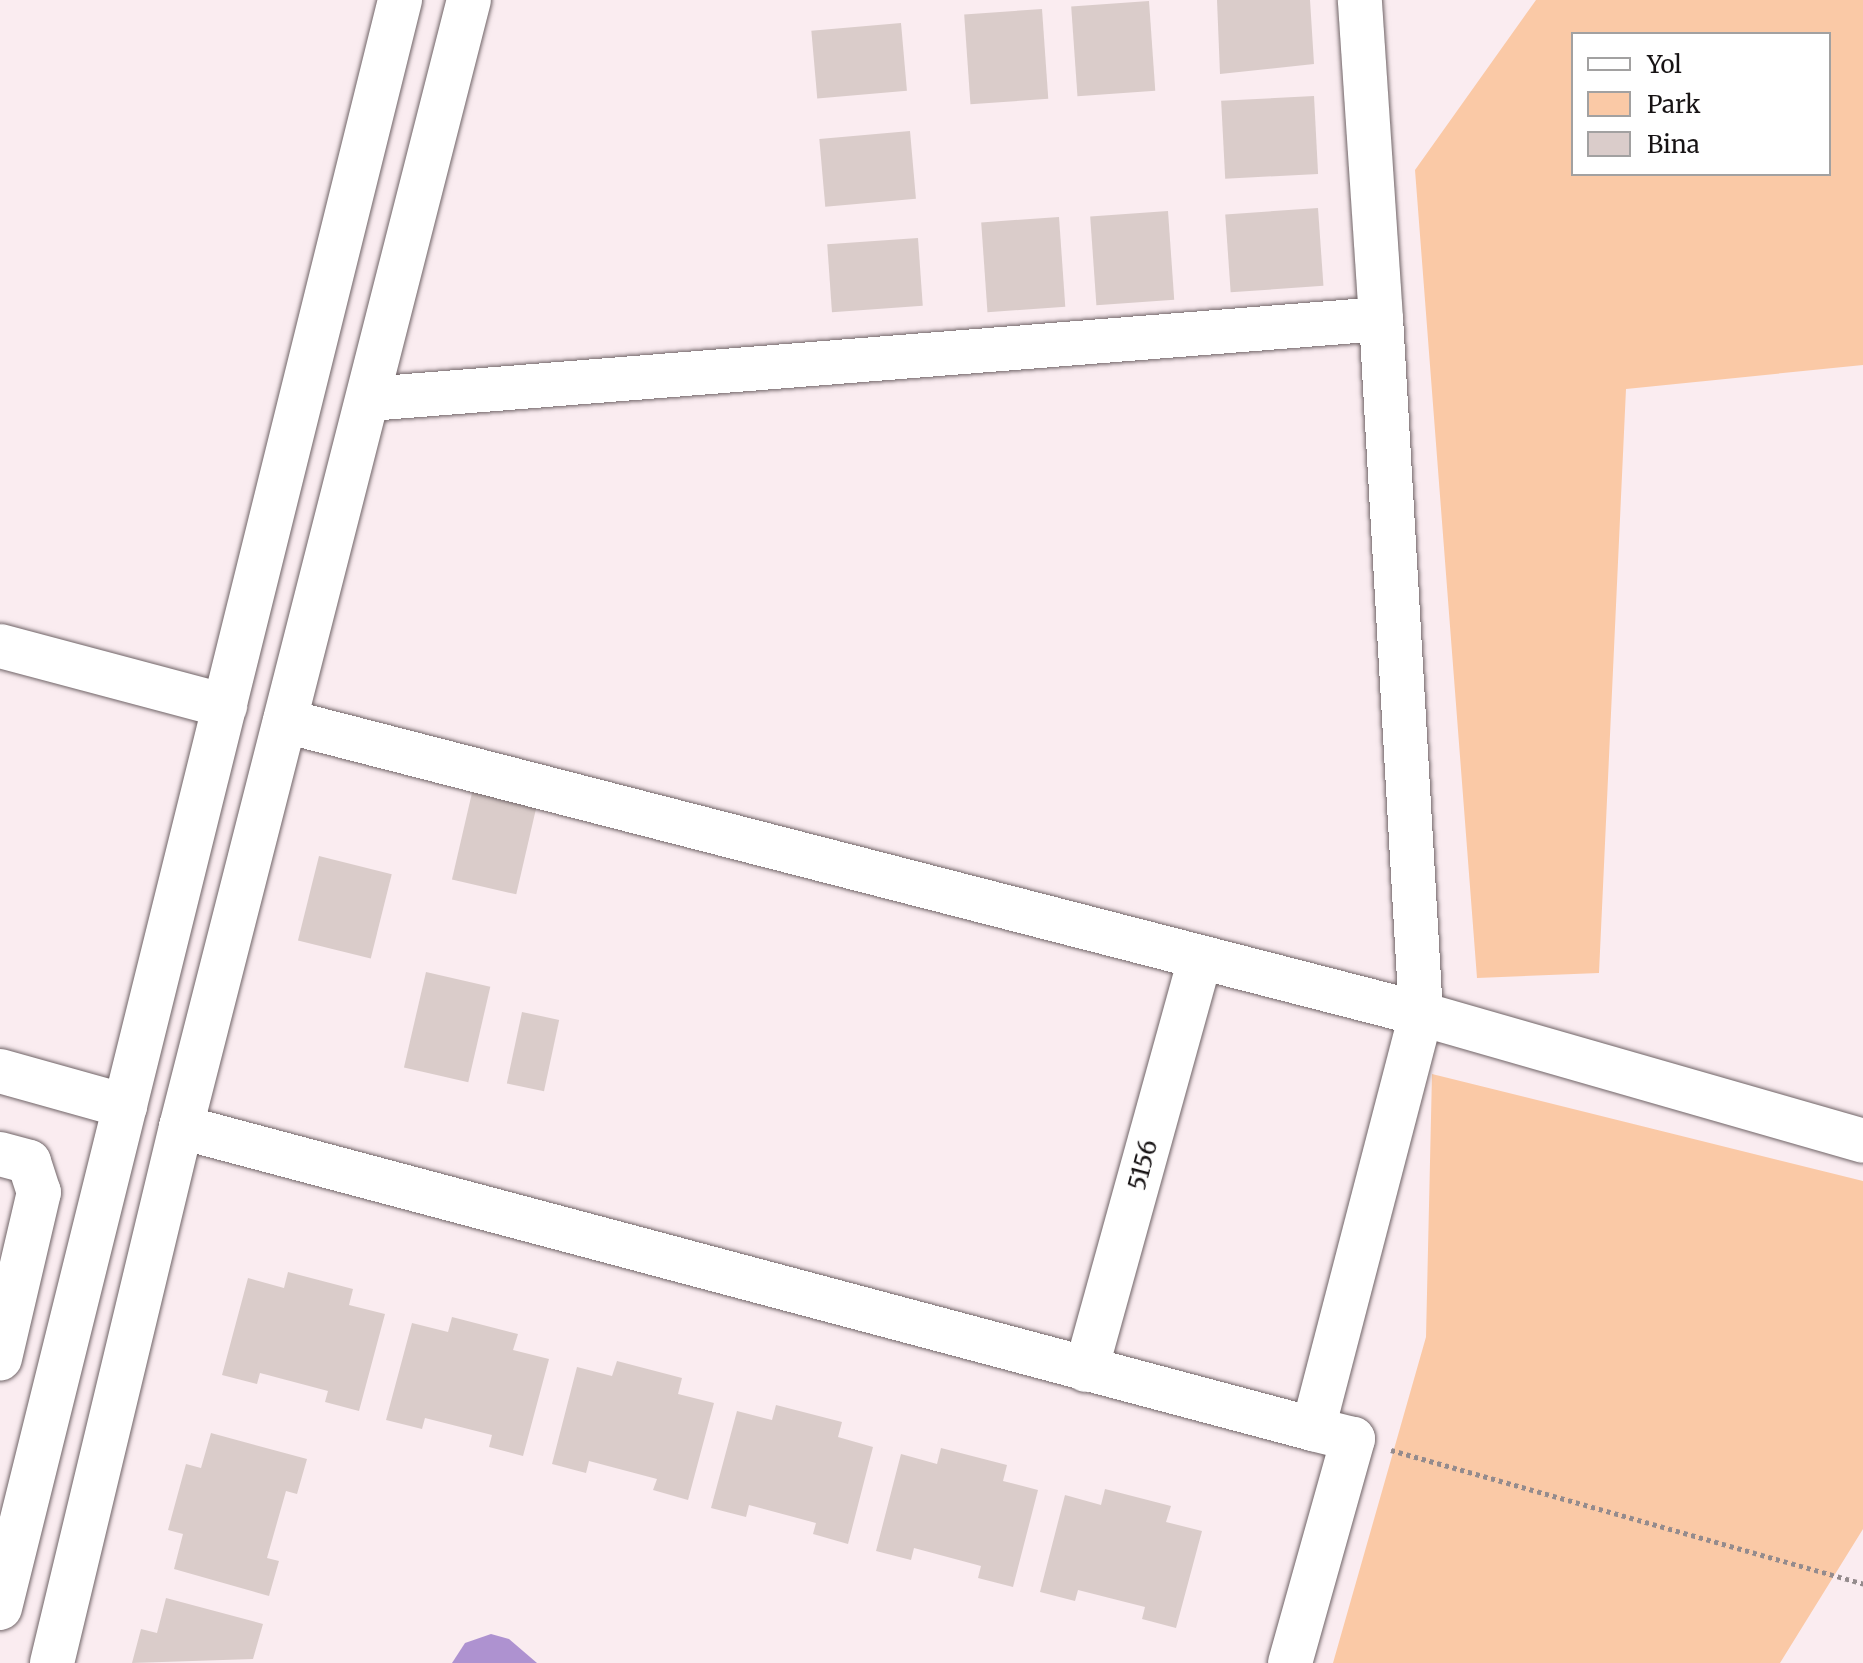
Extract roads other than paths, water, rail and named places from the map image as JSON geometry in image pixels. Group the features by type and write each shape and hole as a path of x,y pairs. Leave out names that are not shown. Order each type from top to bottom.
{"street":[{"path":"0,1608 400,0"},
{"path":"52,1663 181,1127 469,0"},
{"path":"1290,1663 1333,1434 1421,1014 1360,0"},
{"path":"369,399 1381,319"},
{"path":"0,646 225,706"},
{"path":"285,721 1200,960 1421,1014 1863,1141"},
{"name":"5156","path":"1086,1370 1200,960"},
{"path":"0,1071 125,1106"},
{"path":"181,1127 1333,1434"},
{"path":"0,1154 29,1162 39,1192 0,1358"}]}
